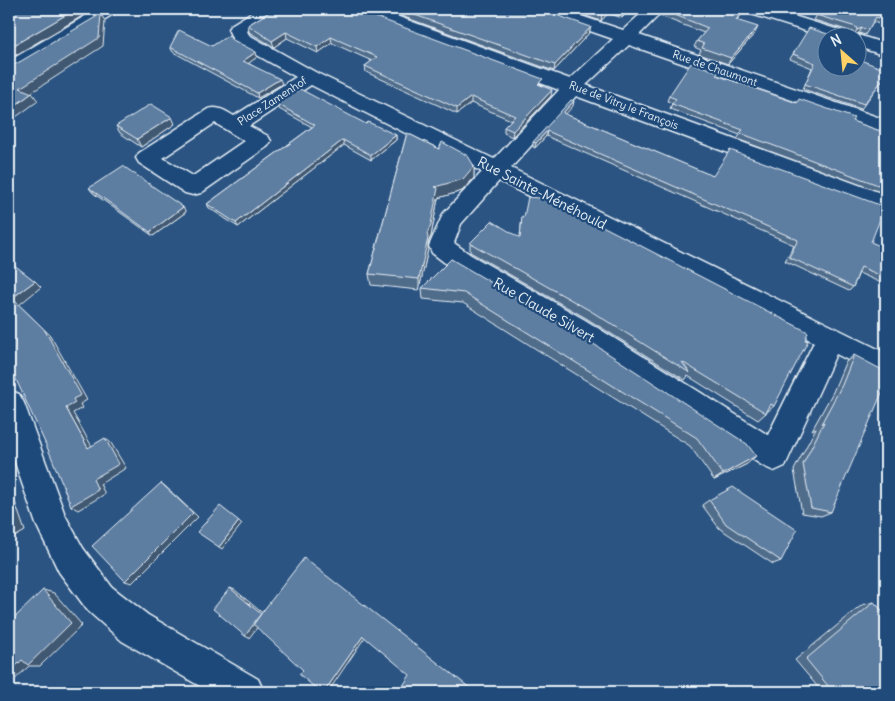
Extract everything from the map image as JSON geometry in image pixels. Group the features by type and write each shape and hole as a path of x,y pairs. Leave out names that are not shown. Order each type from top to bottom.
{"street":[{"path":"9,69 110,9"},
{"name":"Rue Sainte-Ménéhould","path":"269,9 237,29 241,38 310,77 830,337 886,367"},
{"name":"Rue de Vitry le François","path":"361,9 574,86 886,204"},
{"name":"Rue de Chaumont","path":"544,9 886,127"},
{"name":"Rue Claude Silvert","path":"656,9 574,86 451,220 441,246 462,262 576,328 774,456 830,337"},
{"path":"754,9 818,29"},
{"path":"868,44 886,50"},
{"name":"Place Zamenhof","path":"234,126 310,77"},
{"path":"9,403 52,524 71,560 100,599 135,628 245,692"}],"building":[{"path":"14,9 76,9 9,48 9,12"},
{"path":"274,9 354,9 543,79 538,84 552,90 513,131 504,127 515,116 471,97 457,108 365,66 377,57 331,37 317,47 286,32 272,41 248,25"},
{"path":"398,9 539,9 591,27 555,65"},
{"path":"585,9 607,9 602,14"},
{"path":"744,9 736,20 758,27 731,58 702,48 704,44 697,41 708,28 662,10"},
{"path":"820,9 886,9 886,20 876,17 868,30 868,28 856,28 816,15"},
{"path":"101,14 99,38 20,88 32,93 9,110 9,67"},
{"path":"809,28 818,31 818,78 868,78 868,63 886,70 886,75 864,104 805,84 815,63 793,54"},
{"path":"179,30 212,46 229,35 231,39 256,52 243,61 280,79 257,93 170,47"},
{"path":"691,63 719,72 716,75 797,103 799,99 854,118 852,121 886,133 886,188 740,133 743,130 672,104 676,99 669,96"},
{"path":"300,89 366,124 368,122 396,135 371,155 343,140 236,223 207,204 315,125 277,104"},
{"path":"571,100 574,101 563,113 713,176 730,150 885,207 871,242 886,249 886,278 861,267 853,287 789,257 798,240 547,131 536,143 533,142"},
{"path":"151,104 172,117 137,139 116,126"},
{"path":"407,133 439,149 442,142 468,156 474,166 463,179 435,187 438,188 419,279 369,274"},
{"path":"123,166 183,207 150,232 89,188"},
{"path":"528,197 550,199 808,332 805,340 808,341 774,406 771,404 766,413 682,362 690,373 589,310 470,243 492,221 520,238 522,216 524,217"},
{"path":"451,259 569,328 747,444 756,456 723,474 697,438 464,293 422,288"},
{"path":"9,261 35,281 12,298 44,329 81,395 73,399 75,403 66,408 88,448 105,438 119,464 93,479 98,490 71,506 51,456 14,375 9,370"},
{"path":"854,355 886,372 886,383 831,512 811,508 803,464 824,422 821,424 842,385"},
{"path":"161,483 193,513 125,581 92,546"},
{"path":"733,487 797,530 781,561 726,524 709,500"},
{"path":"220,506 239,521 219,547 197,532"},
{"path":"9,512 14,527 9,530"},
{"path":"304,558 475,692 399,692 410,675 363,636 324,692 320,692 299,674 303,670 253,624"},
{"path":"230,588 261,614 245,636 213,609"},
{"path":"43,590 71,623 28,665 22,660 9,673 9,623"},
{"path":"874,602 886,615 886,692 874,692 872,690 870,692 833,692 806,659"}]}
